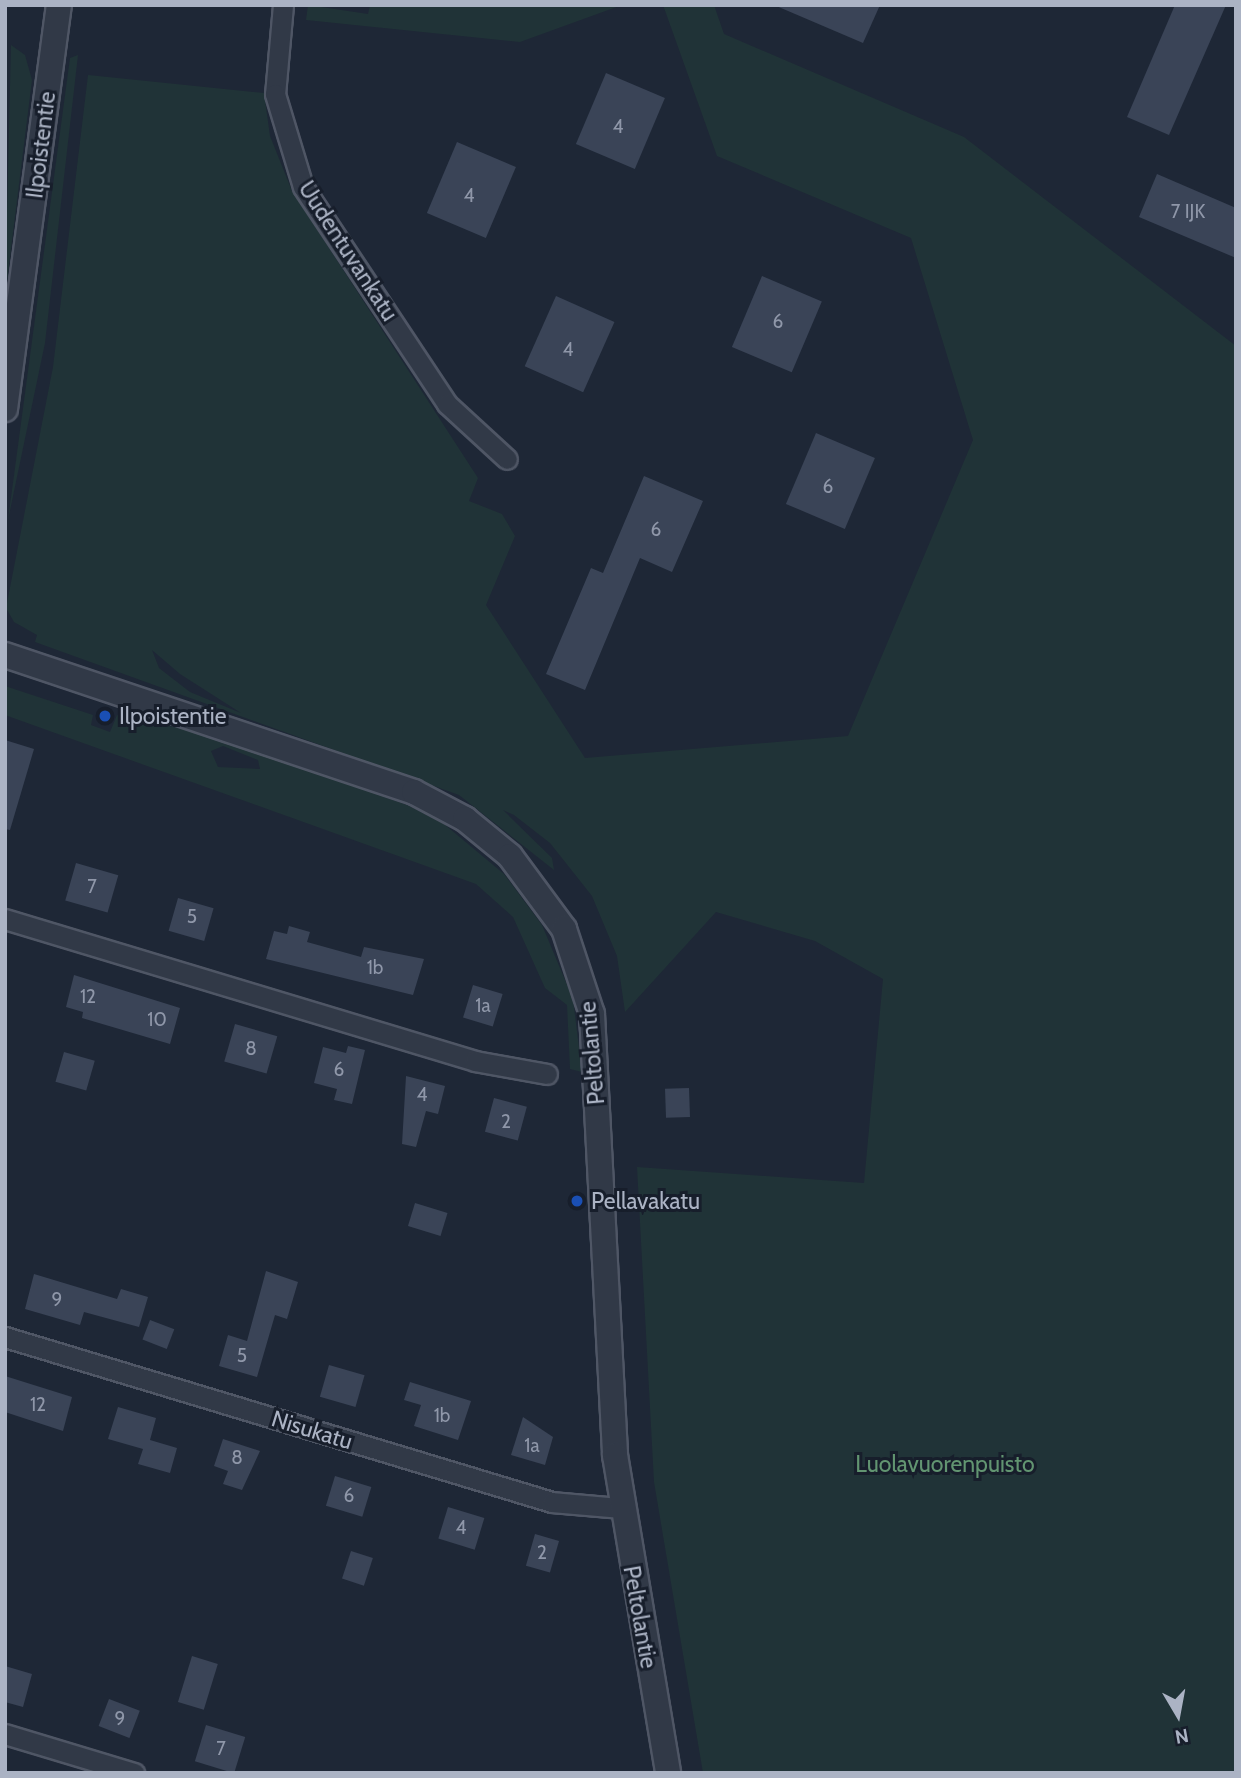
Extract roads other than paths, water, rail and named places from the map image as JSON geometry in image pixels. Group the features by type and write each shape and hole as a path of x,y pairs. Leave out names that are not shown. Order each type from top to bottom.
{"street":[{"name":"Ilpoistentie","path":"5,409 59,5"},
{"name":"Uudentuvankatu","path":"283,5 275,94 303,187 447,404 507,459"},
{"name":"Peltolantie","path":"5,655 414,792 465,819 530,877 576,954 592,1014 621,1508 668,1773"},
{"path":"5,919 475,1061 547,1074"},
{"name":"Nisukatu","path":"5,1337 552,1502 621,1508"},
{"path":"5,1734 134,1773"}],"place":[{"name":"Ilpoistentie","path":"105,716"},
{"name":"Pellavakatu","path":"577,1201"}],"park label":[{"name":"Luolavuorenpuisto","path":"945,1464"}]}
